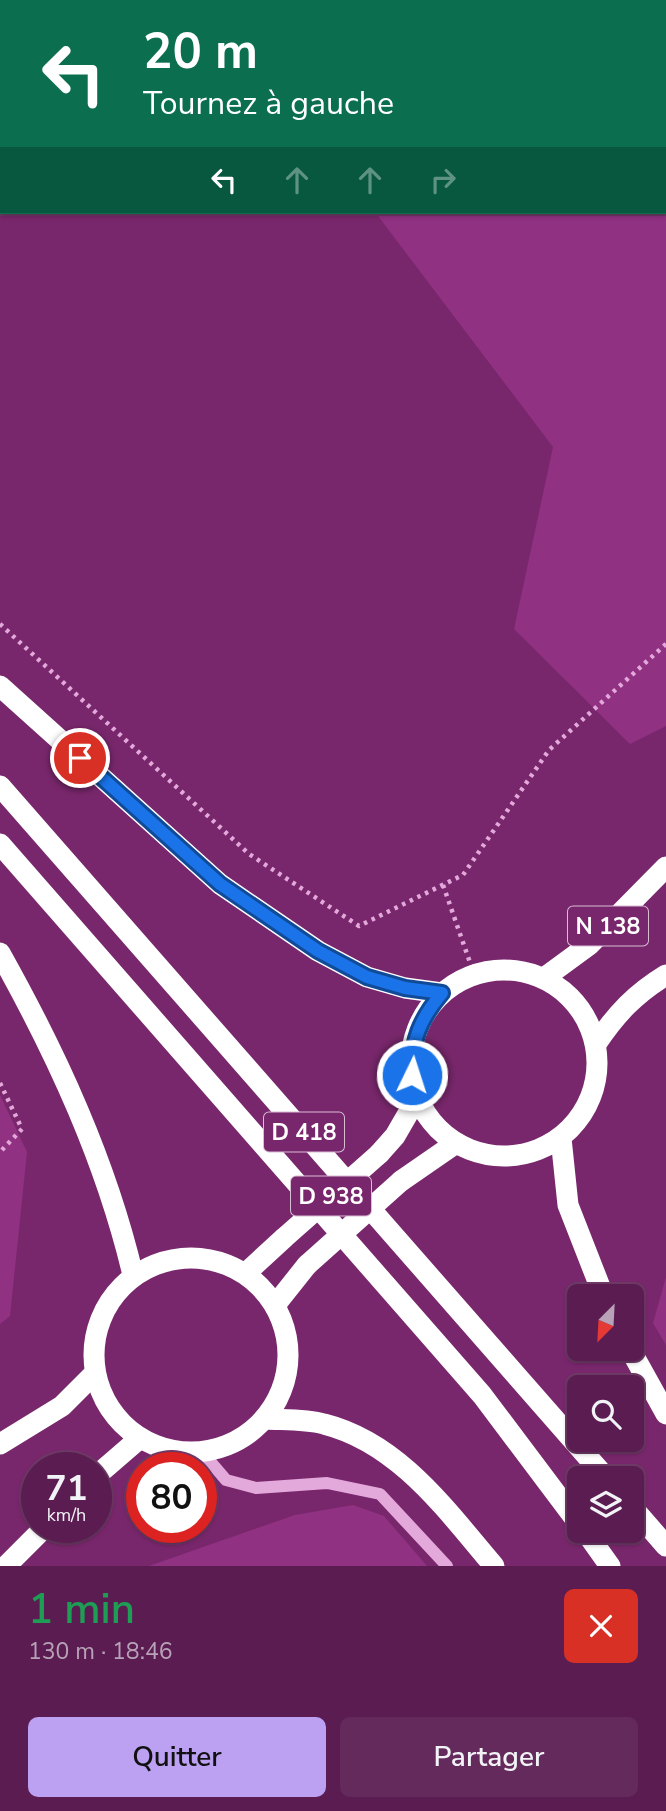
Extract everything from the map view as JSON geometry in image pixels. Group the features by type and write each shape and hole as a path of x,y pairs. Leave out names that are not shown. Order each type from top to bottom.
{"highway":[{"path":"0,686 220,884 318,951 367,977 405,988 442,993"},
{"name":"D 418","path":"0,786 596,1466"},
{"name":"D 418","path":"0,844 482,1395 567,1508"},
{"name":"N 138","path":"544,978 589,945 666,867"},
{"path":"0,953 48,1038 85,1126 120,1219 133,1275"},
{"path":"497,970 522,971 544,978 568,994 586,1017 596,1044 598,1070 593,1096 580,1119 561,1138 537,1151 510,1156 482,1154 456,1143 433,1123 417,1098 411,1053 416,1030 427,1010 442,993 474,974 497,970"},
{"name":"N 138","path":"596,1044 624,1006 641,990 666,975"},
{"name":"D 938","path":"246,1273 379,1154 396,1136 417,1098"},
{"path":"561,1138 568,1205 599,1284"},
{"name":"D 938","path":"276,1304 307,1265 401,1181 456,1143"},
{"path":"189,1256 219,1261 246,1273 276,1304 287,1333 289,1363 282,1393 266,1419 247,1435 226,1447 202,1452 170,1450 140,1438 119,1421 104,1399 95,1373 94,1346 100,1319 113,1295 133,1275 160,1262 189,1256"},
{"path":"637,1362 666,1414"},
{"path":"0,1444 62,1406 95,1373"},
{"path":"266,1419 322,1423 355,1434 386,1451 442,1505 494,1566"},
{"path":"112,1462 140,1438"},
{"path":"644,1521 666,1546"},
{"path":"6,1566 29,1543"},
{"path":"593,1543 610,1566"}],"lane":[{"path":"217,1470 226,1480 256,1488 327,1483 380,1494 447,1566"}],"path":[{"path":"0,624 249,854 359,926 463,875 549,750 666,645"},
{"path":"443,885 474,974"},
{"path":"0,1083 22,1129 0,1152"}],"shaded area":[{"path":"377,214 666,214 666,726 630,744 514,629 553,447"},
{"path":"0,1095 27,1152 10,1316 0,1324"},
{"path":"666,1277 666,1345 653,1323"},
{"path":"353,1505 384,1516 427,1566 149,1566 217,1543 295,1515"}],"route":[{"path":"80,758 220,884 318,951 367,977 405,988 442,993 427,1010 416,1030 411,1053 412,1075"}]}
